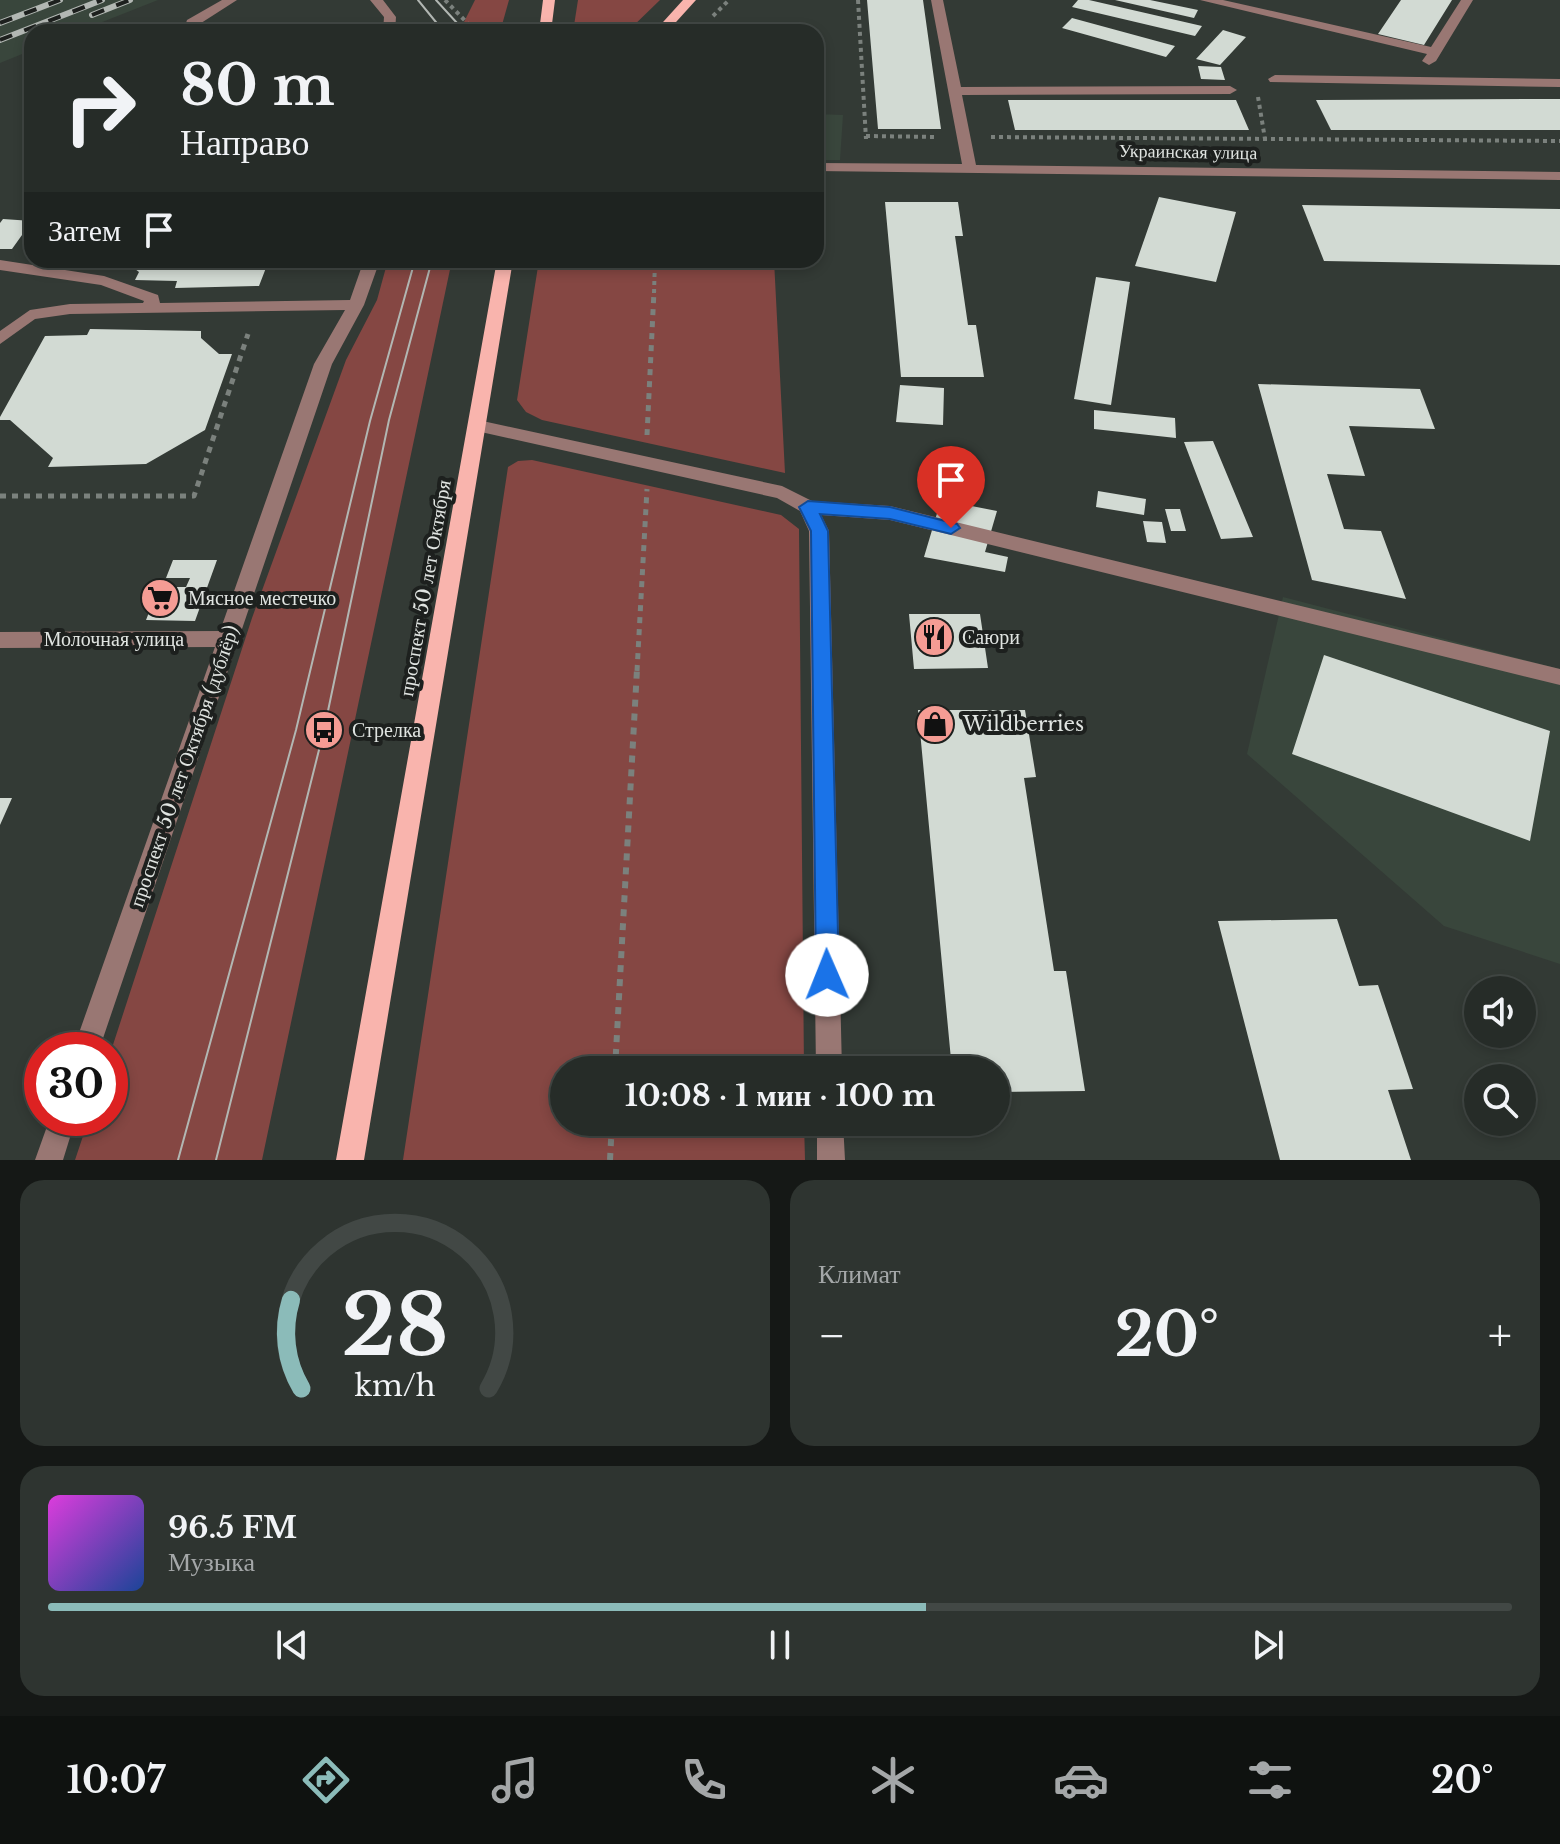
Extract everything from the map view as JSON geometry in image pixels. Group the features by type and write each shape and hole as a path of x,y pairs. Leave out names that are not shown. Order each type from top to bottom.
{"main road":[{"path":"546,24 549,0"},
{"path":"668,24 690,0"},
{"name":"проспект 50 лет Октября","path":"350,1160 504,268"}],"street":[{"path":"192,24 231,0"},
{"path":"376,0 390,17 390,24"},
{"path":"937,0 970,169"},
{"path":"1206,0 1434,52"},
{"path":"1417,81 1467,0"},
{"path":"1275,79 1560,83"},
{"path":"954,91 1230,90"},
{"name":"Украинская улица","path":"824,167 1560,176"},
{"path":"0,265 24,263"},
{"path":"48,268 104,281 152,298 151,307"},
{"name":"проспект 50 лет Октября (дублёр)","path":"92,1032 323,364 356,305 369,268"},
{"path":"0,339 30,315 70,309 356,305"},
{"path":"478,426 782,493 808,507 890,513 1560,677"},
{"path":"808,507 819,531 829,1056"},
{"name":"Молочная улица","path":"0,640 227,639"},
{"path":"49,1160 57,1136"},
{"path":"830,1136 831,1160"}],"path":[{"path":"858,0 869,167"},
{"path":"1265,139 1257,90 1275,79"},
{"path":"866,136 1560,141"},
{"path":"616,1056 655,268"},
{"path":"0,496 194,496 257,306"},
{"path":"610,1160 611,1136"}],"shaded area":[{"path":"0,0 158,0 97,24 24,24 24,53 0,63"},
{"path":"475,0 509,0 502,24 463,24"},
{"path":"578,0 660,0 635,24 574,24"},
{"path":"824,114 843,115 840,160 824,160"},
{"path":"386,268 450,268 262,1160 75,1160 83,1136 128,1136 128,1032 117,1032 252,618 346,360 377,300"},
{"path":"538,268 774,268 785,473 542,420 526,412 517,400"},
{"path":"532,460 781,515 799,529 804,1056 550,1056 550,1136 804,1136 805,1160 403,1160 508,467 518,461"},
{"path":"1283,597 1560,669 1560,964 1444,926 1247,754"}],"building":[{"path":"867,0 923,0 941,129 878,129"},
{"path":"1078,0 1202,26 1195,36 1072,7"},
{"path":"1115,0 1150,0 1198,10 1194,18"},
{"path":"1401,0 1452,0 1424,45 1378,34"},
{"path":"1072,18 1175,46 1166,57 1062,28"},
{"path":"1223,30 1246,37 1220,65 1196,59"},
{"path":"1198,66 1221,67 1225,80 1201,79"},
{"path":"1560,99 1560,130 1331,130 1316,100"},
{"path":"1008,100 1236,100 1249,130 1015,130"},
{"path":"1159,197 1236,212 1216,282 1135,266"},
{"path":"885,202 958,202 963,236 955,236 968,325 976,325 984,377 901,377"},
{"path":"1302,205 1560,209 1560,265 1324,261"},
{"path":"3,219 24,220 24,232 12,249 0,249 0,223"},
{"path":"134,268 266,268 259,286 175,288 177,281 135,280 139,272"},
{"path":"1096,277 1130,282 1111,405 1074,399"},
{"path":"90,329 201,331 201,338 219,354 232,354 205,430 146,464 48,467 53,458 10,420 0,420 0,417 45,336 87,335"},
{"path":"1258,384 1420,389 1435,429 1349,426 1365,476 1327,474 1344,529 1381,531 1406,599 1312,580"},
{"path":"900,385 944,388 943,425 896,422"},
{"path":"1094,410 1175,418 1176,438 1094,429"},
{"path":"1213,441 1253,537 1221,539 1184,442"},
{"path":"1098,491 1146,499 1144,515 1096,507"},
{"path":"941,500 997,511 985,552 1008,557 1005,572 924,557"},
{"path":"1165,509 1180,509 1186,531 1171,531"},
{"path":"1143,521 1162,522 1166,543 1147,542"},
{"path":"173,560 217,560 195,621 146,620 159,587 186,587 190,578 166,578"},
{"path":"909,614 980,614 988,668 914,669"},
{"path":"1324,655 1550,731 1530,841 1292,754"},
{"path":"918,710 1025,710 1036,777 1024,778 1054,971 1066,971 1085,1091 1010,1092 1010,1056 951,1056"},
{"path":"0,798 12,798 0,825"},
{"path":"1337,919 1359,986 1378,985 1413,1089 1388,1090 1411,1160 1280,1160 1218,921"}],"tram line":[{"path":"418,0 438,24"},
{"path":"436,0 457,24"},
{"path":"178,1160 296,730 370,421 413,268"},
{"path":"216,1160 324,730 389,420 430,268"}],"railway":[{"path":"0,23 60,0"},
{"path":"41,24 102,0"},
{"path":"92,15 130,0"},
{"path":"0,40 24,31"}],"place":[{"name":"Мясное местечко","path":"160,598"},
{"name":"Саюри","path":"934,637"},
{"name":"Wildberries","path":"935,724"},
{"name":"Стрелка","path":"324,730"}],"route":[{"path":"827,975 819,531 808,507 890,513 951,528"}]}
